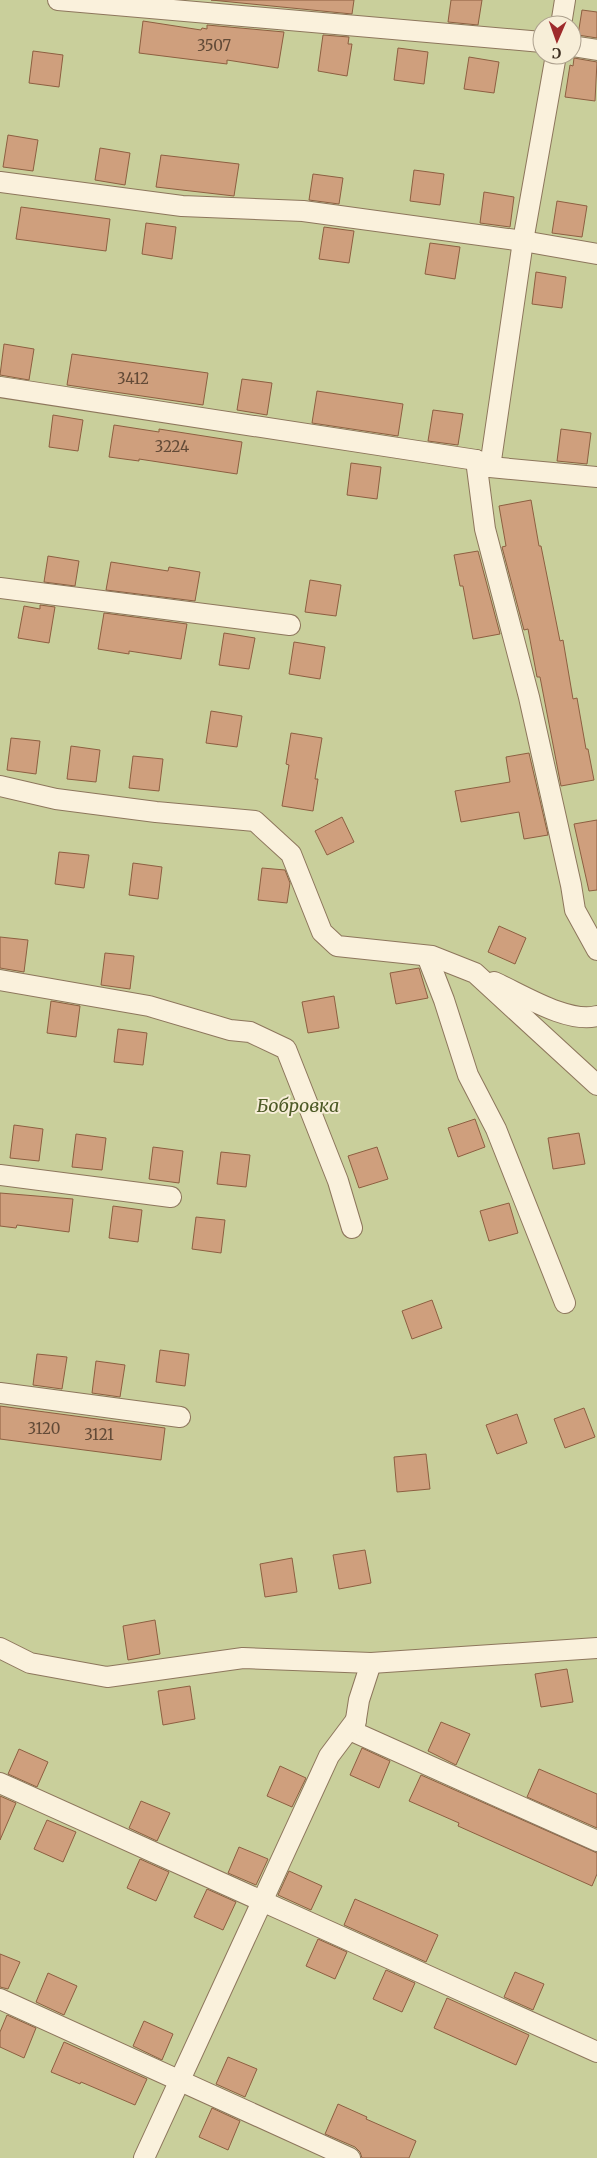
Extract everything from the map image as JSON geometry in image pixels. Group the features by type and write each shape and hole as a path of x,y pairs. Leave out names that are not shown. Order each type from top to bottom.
{"street":[{"path":"58,0 532,41"},
{"path":"563,15 565,0"},
{"path":"582,48 597,50"},
{"path":"554,65 483,464 485,529 529,697 571,884 574,910 597,950"},
{"path":"0,182 182,206 302,211 523,241 597,254"},
{"path":"0,387 483,464 597,477"},
{"path":"0,588 290,625"},
{"path":"0,786 56,799 156,812 255,821 291,854 322,932 336,946 427,956 475,973 544,1006 589,1018 597,1016"},
{"path":"427,956 444,1000 468,1075 496,1129 564,1303"},
{"path":"475,973 597,1085"},
{"path":"0,980 149,1006 230,1030 250,1032 286,1049 338,1181 352,1228"},
{"path":"0,1175 171,1197"},
{"path":"0,1393 180,1416"},
{"path":"0,1648 30,1663 107,1677 243,1658 371,1663 597,1648"},
{"path":"371,1663 359,1700 354,1732 597,1840"},
{"path":"144,2158 329,1756 356,1720"},
{"path":"0,1783 597,2052"},
{"path":"0,1999 350,2158"}],"green space":[{"name":"Бобровка","path":"0,0 597,0 597,2158 0,2158"}],"building":[{"path":"211,0 354,0 352,14"},
{"path":"451,0 482,0 478,25 448,22"},
{"path":"582,10 597,12 597,38 582,36"},
{"path":"143,21 201,30 202,28 207,29 207,25 284,32 278,68 227,60 227,64 139,53"},
{"path":"323,35 349,37 348,44 352,44 347,76 318,71"},
{"path":"398,48 428,52 424,84 394,80"},
{"path":"33,51 63,55 59,87 29,83"},
{"path":"469,57 499,62 494,93 464,89"},
{"path":"582,59 597,62 595,101 565,97 570,65 582,65"},
{"path":"8,135 38,140 33,171 3,167"},
{"path":"100,148 130,153 125,185 95,180"},
{"path":"161,155 239,164 234,196 156,187"},
{"path":"414,170 444,174 440,205 410,201"},
{"path":"313,174 343,178 339,204 309,200"},
{"path":"484,192 514,197 510,227 480,223"},
{"path":"557,201 587,206 582,237 552,233"},
{"path":"21,207 110,219 106,251 16,239"},
{"path":"146,223 176,227 172,259 142,254"},
{"path":"324,227 354,231 349,263 319,259"},
{"path":"430,243 460,247 455,279 425,274"},
{"path":"536,272 566,277 562,308 532,304"},
{"path":"4,344 34,349 29,380 0,375"},
{"path":"72,354 208,373 203,405 67,385"},
{"path":"242,379 272,383 267,415 237,410"},
{"path":"317,391 403,404 398,436 312,423"},
{"path":"433,410 463,414 458,445 428,441"},
{"path":"53,415 83,420 78,451 49,447"},
{"path":"114,425 159,432 159,429 242,442 237,474 139,459 139,461 109,457"},
{"path":"561,429 591,433 587,464 557,461"},
{"path":"351,463 381,467 377,499 347,495"},
{"path":"531,500 560,641 563,640 573,699 577,698 586,749 588,749 594,780 561,786 540,677 537,677 528,629 524,630 502,547 506,546 499,506"},
{"path":"478,551 500,634 473,639 463,586 460,586 454,555"},
{"path":"48,556 79,561 75,586 44,582"},
{"path":"111,562 168,571 169,567 200,572 195,601 106,590"},
{"path":"310,580 341,585 336,616 305,612"},
{"path":"40,605 55,607 49,643 18,638 24,606 40,609"},
{"path":"104,613 187,624 181,659 129,651 129,654 98,649"},
{"path":"224,633 255,638 249,669 219,665"},
{"path":"294,642 325,647 320,679 289,674"},
{"path":"211,711 242,716 237,747 206,743"},
{"path":"291,733 322,738 315,779 318,779 313,811 282,806 289,765 286,764"},
{"path":"11,738 40,741 36,774 7,770"},
{"path":"71,746 100,750 96,782 67,779"},
{"path":"529,753 548,835 524,839 519,812 461,822 455,791 510,782 506,757"},
{"path":"133,756 163,759 159,791 129,788"},
{"path":"342,817 354,842 327,855 315,831"},
{"path":"597,820 597,890 589,891 574,824"},
{"path":"59,852 89,855 84,888 55,884"},
{"path":"133,863 162,867 158,899 129,895"},
{"path":"262,868 285,870 290,883 287,903 258,900"},
{"path":"499,926 526,938 515,964 488,952"},
{"path":"0,937 28,940 24,972 0,968"},
{"path":"105,953 134,956 130,989 101,985"},
{"path":"419,968 428,998 396,1004 390,973"},
{"path":"334,996 339,1028 308,1033 302,1002"},
{"path":"51,1001 80,1006 76,1037 47,1033"},
{"path":"118,1029 147,1033 143,1065 114,1062"},
{"path":"475,1119 485,1147 458,1157 448,1128"},
{"path":"14,1125 43,1129 39,1161 10,1158"},
{"path":"579,1133 585,1164 553,1169 548,1138"},
{"path":"76,1134 106,1138 102,1170 72,1167"},
{"path":"153,1147 183,1151 179,1183 149,1179"},
{"path":"377,1147 388,1179 359,1188 348,1156"},
{"path":"221,1152 250,1155 246,1187 217,1184"},
{"path":"0,1193 73,1199 69,1232 17,1225 16,1228 0,1226"},
{"path":"509,1203 518,1233 489,1241 480,1211"},
{"path":"113,1206 142,1210 138,1242 109,1238"},
{"path":"196,1217 225,1220 221,1253 192,1249"},
{"path":"432,1300 442,1328 412,1339 402,1311"},
{"path":"160,1350 189,1354 185,1386 156,1382"},
{"path":"37,1354 67,1357 62,1389 33,1385"},
{"path":"96,1361 125,1365 120,1397 92,1393"},
{"path":"0,1406 165,1428 161,1460 0,1439"},
{"path":"584,1408 595,1437 565,1448 554,1419"},
{"path":"517,1414 527,1443 497,1454 486,1425"},
{"path":"426,1454 430,1489 397,1492 394,1457"},
{"path":"365,1550 371,1583 339,1589 333,1555"},
{"path":"292,1558 297,1592 265,1597 260,1564"},
{"path":"155,1620 160,1654 128,1660 123,1626"},
{"path":"567,1669 573,1702 541,1707 535,1674"},
{"path":"190,1686 195,1719 163,1725 158,1691"},
{"path":"441,1722 470,1734 456,1765 428,1751"},
{"path":"362,1748 390,1761 379,1788 350,1775"},
{"path":"19,1749 48,1762 37,1787 8,1774"},
{"path":"280,1766 306,1778 292,1807 267,1796"},
{"path":"539,1769 597,1794 597,1828 527,1797"},
{"path":"421,1775 597,1853 597,1874 592,1886 458,1826 459,1823 409,1801"},
{"path":"0,1796 16,1803 0,1840"},
{"path":"141,1801 170,1813 157,1841 129,1828"},
{"path":"47,1820 76,1832 63,1862 34,1849"},
{"path":"239,1847 268,1859 256,1885 228,1873"},
{"path":"140,1859 169,1872 156,1901 127,1888"},
{"path":"289,1871 322,1886 311,1910 278,1895"},
{"path":"207,1889 236,1902 223,1930 194,1917"},
{"path":"355,1899 438,1935 426,1962 344,1925"},
{"path":"318,1939 347,1952 335,1979 306,1966"},
{"path":"0,1954 20,1962 8,1989 0,1987"},
{"path":"386,1970 415,1983 402,2012 373,1999"},
{"path":"515,1972 544,1984 533,2010 504,1997"},
{"path":"48,1973 77,1986 64,2015 36,2002"},
{"path":"447,1998 529,2035 516,2065 434,2028"},
{"path":"7,2015 36,2028 24,2058 0,2047 0,2032"},
{"path":"144,2021 173,2034 162,2060 133,2046"},
{"path":"64,2042 147,2079 135,2105 81,2082 80,2084 51,2072"},
{"path":"228,2057 257,2069 245,2097 216,2084"},
{"path":"338,2104 367,2117 366,2119 416,2141 409,2158 362,2158 360,2152 355,2147 325,2134"},
{"path":"212,2108 240,2121 228,2150 199,2137"}]}
